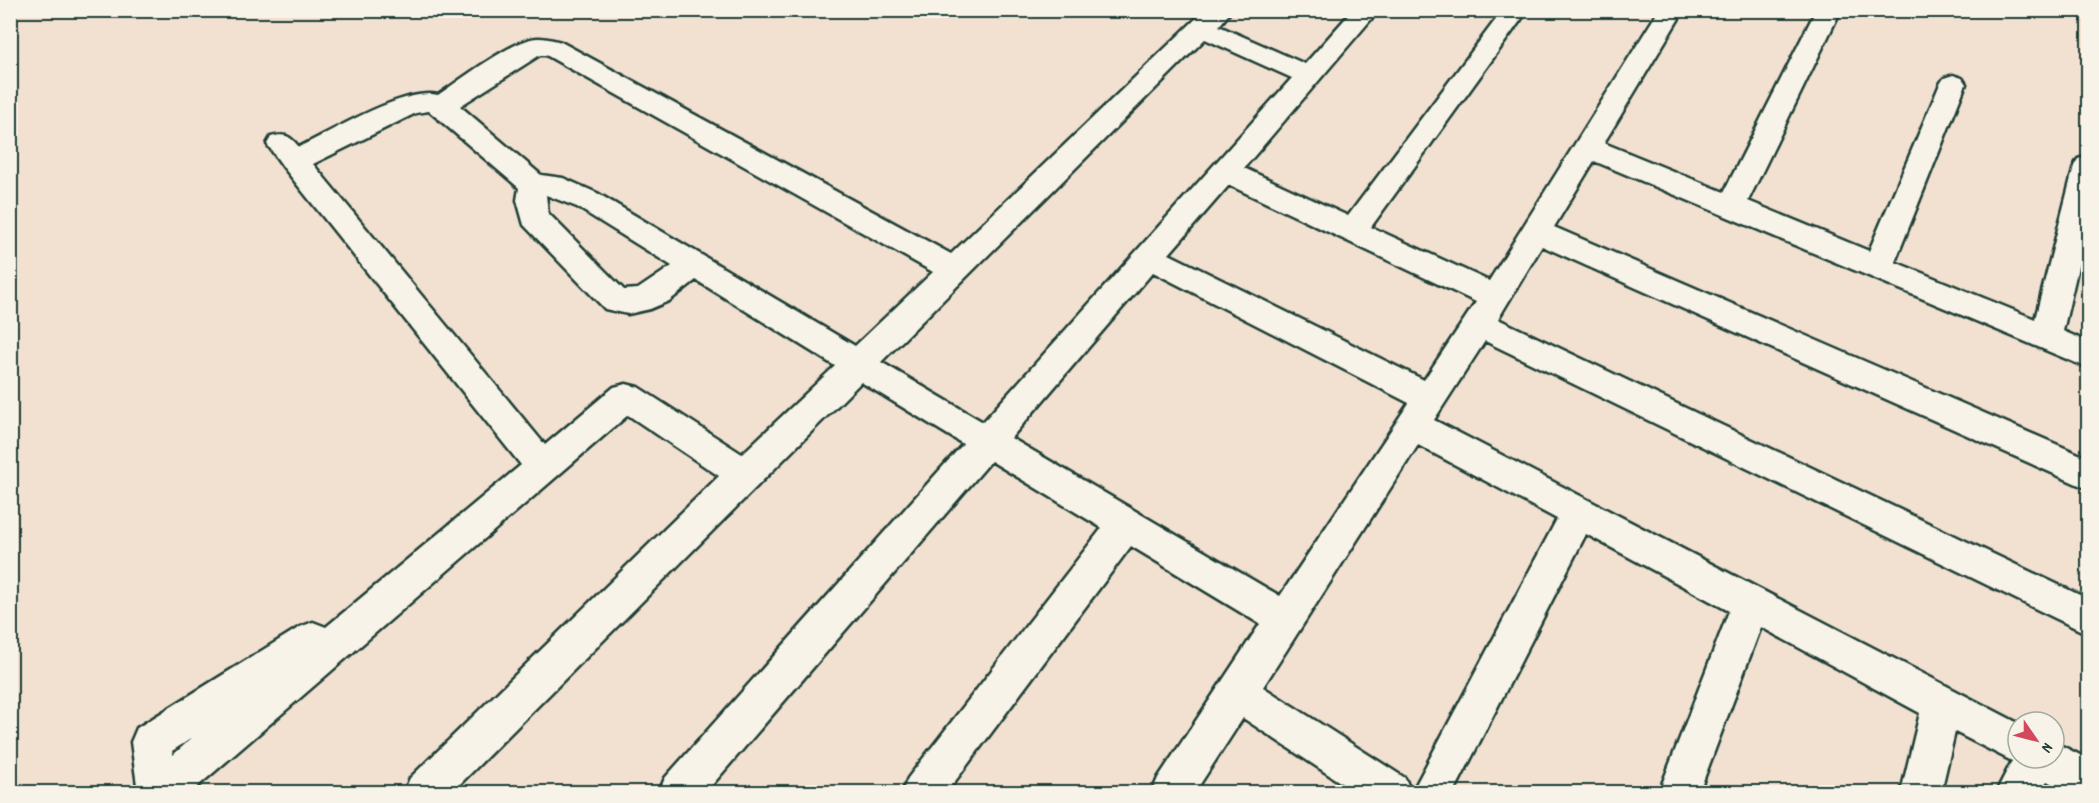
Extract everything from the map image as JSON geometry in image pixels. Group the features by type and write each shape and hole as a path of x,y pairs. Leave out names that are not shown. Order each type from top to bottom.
{"street":[{"path":"679,792 985,441 1367,10"},
{"path":"1353,230 1516,10"},
{"path":"1172,792 1487,310 1672,10"},
{"path":"1731,206 1829,10"},
{"path":"424,792 744,474 1211,19 1310,76"},
{"path":"442,105 518,54 537,46 552,48 955,270"},
{"path":"1878,267 1953,84"},
{"path":"542,466 288,153 410,105 429,102 442,105 534,185 554,185 587,200 1285,619"},
{"path":"1587,147 2088,355"},
{"path":"2046,337 2088,166"},
{"path":"1226,171 1353,230 1487,310 2088,617"},
{"path":"534,185 531,200 534,217 616,301 633,304 653,296 694,265"},
{"path":"1536,231 2088,474"},
{"path":"1149,257 1421,412 1579,513 2006,738"},
{"path":"159,792 151,742 411,578 626,397 744,474"},
{"path":"1432,792 1579,513"},
{"path":"922,792 1125,525"},
{"path":"1679,792 1751,603"},
{"path":"1237,692 1390,792"},
{"path":"1921,792 1942,704"},
{"path":"2066,769 2088,781"},
{"path":"2016,792 2030,770"}]}
